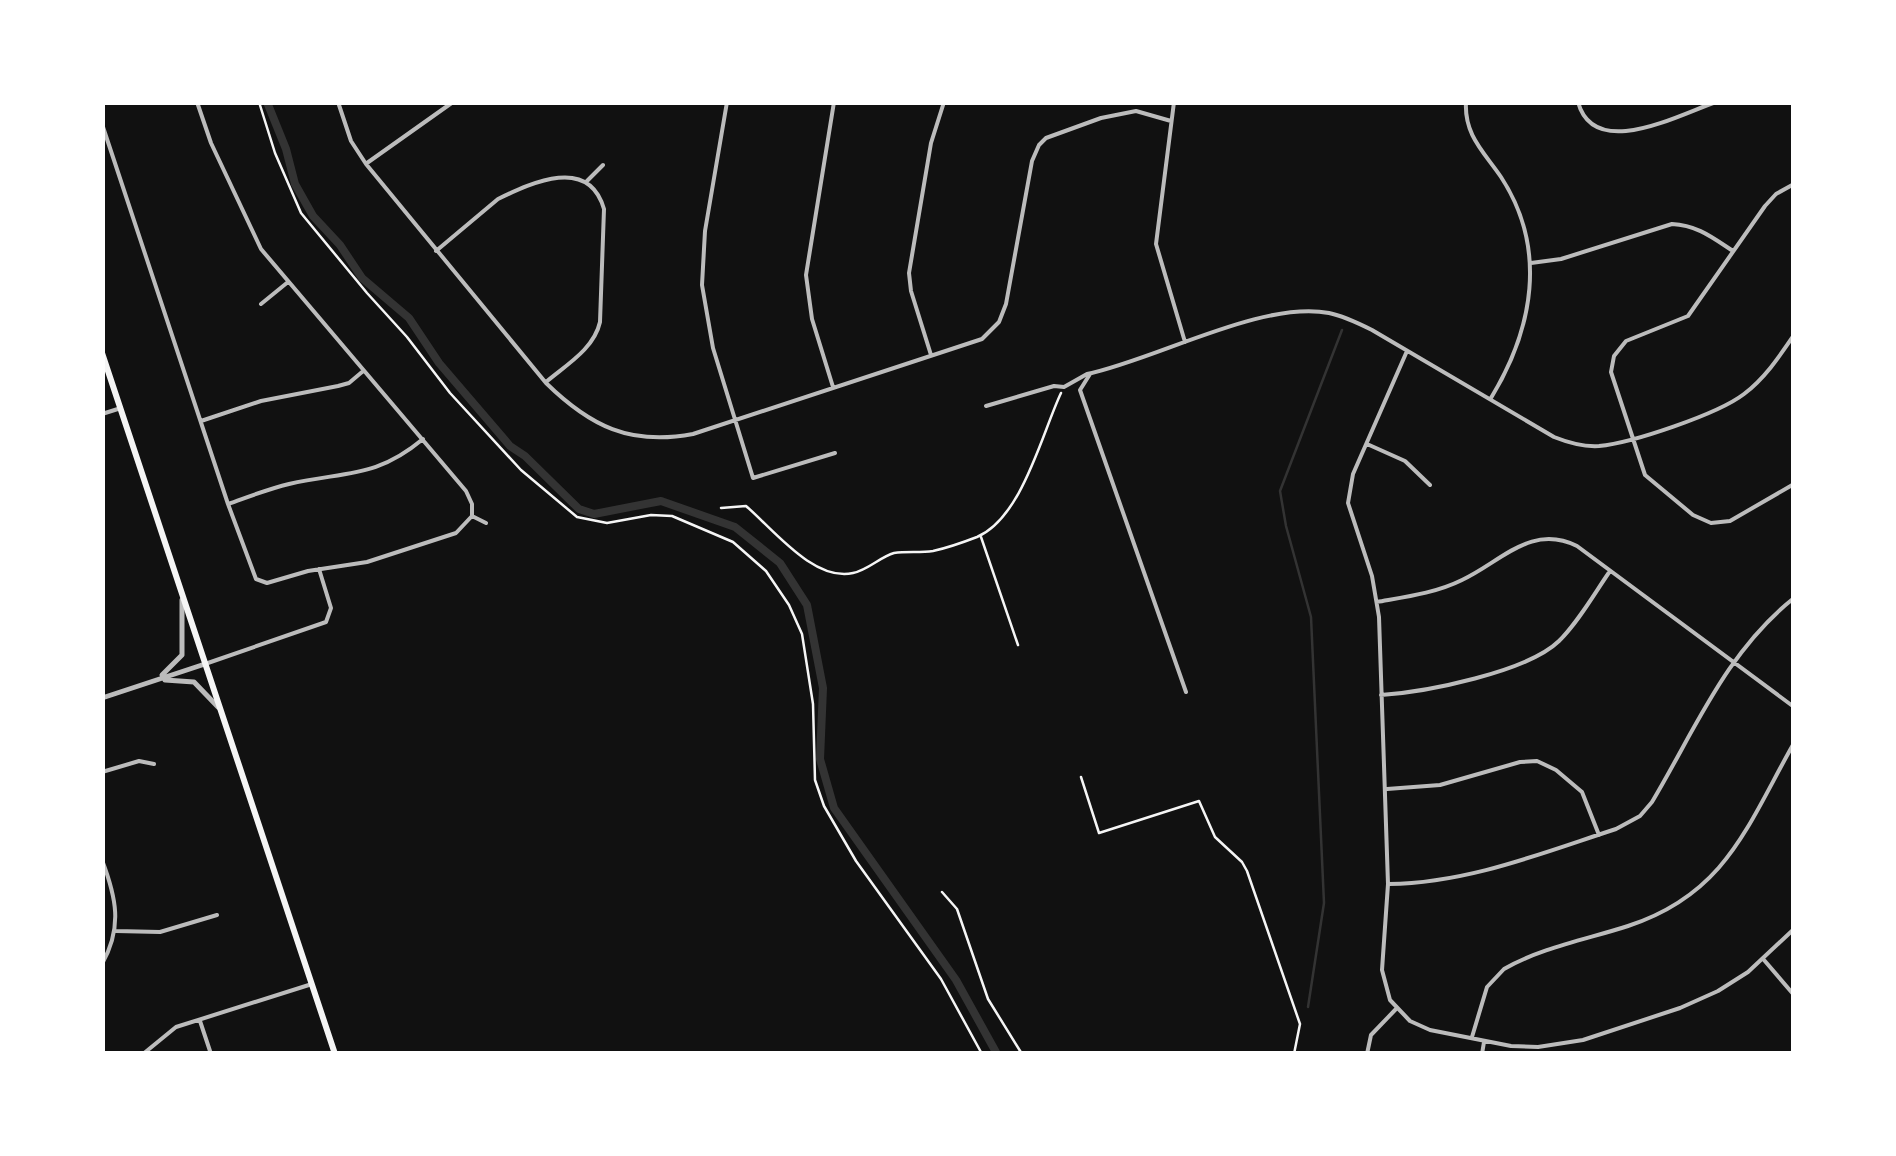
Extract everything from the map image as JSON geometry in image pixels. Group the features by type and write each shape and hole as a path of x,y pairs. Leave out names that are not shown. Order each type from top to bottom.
{"main road":[{"path":"102,352 336,1054"}],"street":[{"path":"102,124 252,574 259,582 273,582 319,569 368,562 456,533 472,516 470,498 251,233 197,102"},
{"path":"338,102 351,142 366,164 546,383 588,420 625,434 681,436 982,339 1002,318 1032,161 1039,145 1052,135 1121,112 1143,111 1172,120"},
{"path":"366,164 453,102"},
{"path":"728,102 705,231 702,285 709,334 754,478 835,453"},
{"path":"834,102 806,275 812,319 834,388"},
{"path":"932,357 909,273 931,143 944,102"},
{"path":"1174,102 1156,244 1185,342"},
{"path":"1466,102 1467,128 1504,182 1518,212 1529,264 1529,307 1522,338 1490,399"},
{"path":"1578,102 1582,114 1594,127 1619,134 1716,102"},
{"path":"587,181 603,165"},
{"path":"436,251 510,193 562,174 587,181 604,210 600,322 588,347 546,383"},
{"path":"1794,184 1771,200 1688,316 1630,338 1618,350 1612,365 1612,377 1641,467 1651,482 1706,522 1723,523 1738,518 1794,484"},
{"path":"1529,264 1561,260 1672,224 1690,225 1733,252"},
{"path":"261,304 288,282"},
{"path":"986,406 1054,386 1064,388 1090,374 1185,342 1277,314 1302,311 1340,316 1408,350 1554,437 1600,446 1734,402 1756,385 1794,335"},
{"path":"1408,350 1348,487 1348,503 1377,602 1388,884 1382,970 1386,994 1396,1009 1416,1024 1484,1042 1538,1047 1583,1040 1696,1002 1732,983 1794,928"},
{"path":"201,421 261,401 338,386 363,370"},
{"path":"1090,374 1080,390 1186,692"},
{"path":"102,414 121,408"},
{"path":"228,504 290,484 382,467 423,440"},
{"path":"1367,444 1400,458 1430,485"},
{"path":"472,516 486,523"},
{"path":"1377,602 1458,582 1536,539 1570,542 1794,707"},
{"path":"102,698 326,622 331,608 319,569"},
{"path":"1382,695 1440,687 1538,656 1563,636 1610,571"},
{"path":"157,680 182,655 182,597"},
{"path":"1388,884 1471,875 1627,824 1646,810 1733,662 1794,598"},
{"path":"157,680 194,682 220,709"},
{"path":"1472,1040 1487,987 1504,969 1656,916 1684,902 1709,881 1730,856 1794,742"},
{"path":"1386,790 1440,785 1520,762 1538,761 1579,788 1598,835"},
{"path":"102,772 139,762 154,764"},
{"path":"102,860 115,897 116,931 102,964"},
{"path":"116,931 160,932 218,915"},
{"path":"1763,959 1794,995"},
{"path":"143,1054 163,1035 312,984"},
{"path":"1367,1054 1369,1039 1377,1026 1396,1009"},
{"path":"200,1021 211,1054"},
{"path":"1482,1054 1484,1042"}],"path":[{"path":"259,102 275,153 301,213 408,337 450,393 522,470 578,518 607,523 651,515 672,516 733,542 766,571 789,605 802,634 813,704 815,780 824,806 856,860 931,964 982,1054"},
{"path":"720,508 746,506 808,562 839,574 869,568 892,554 933,551 980,536 1004,512 1033,468 1048,420 1064,388"},
{"path":"980,536 1018,645"},
{"path":"1081,777 1099,834 1199,802 1214,836 1247,871 1300,1024 1294,1054"},
{"path":"942,892 957,909 988,999 1022,1054"}],"waterway":[{"path":"267,102 295,184 313,216 340,245 362,278 409,318 439,363 510,446 579,509 594,514 661,501 735,527 780,563 807,605 823,688 820,759 834,808 956,980 997,1054"},
{"path":"1308,1007 1324,903 1311,617 1280,491 1342,330"}]}
